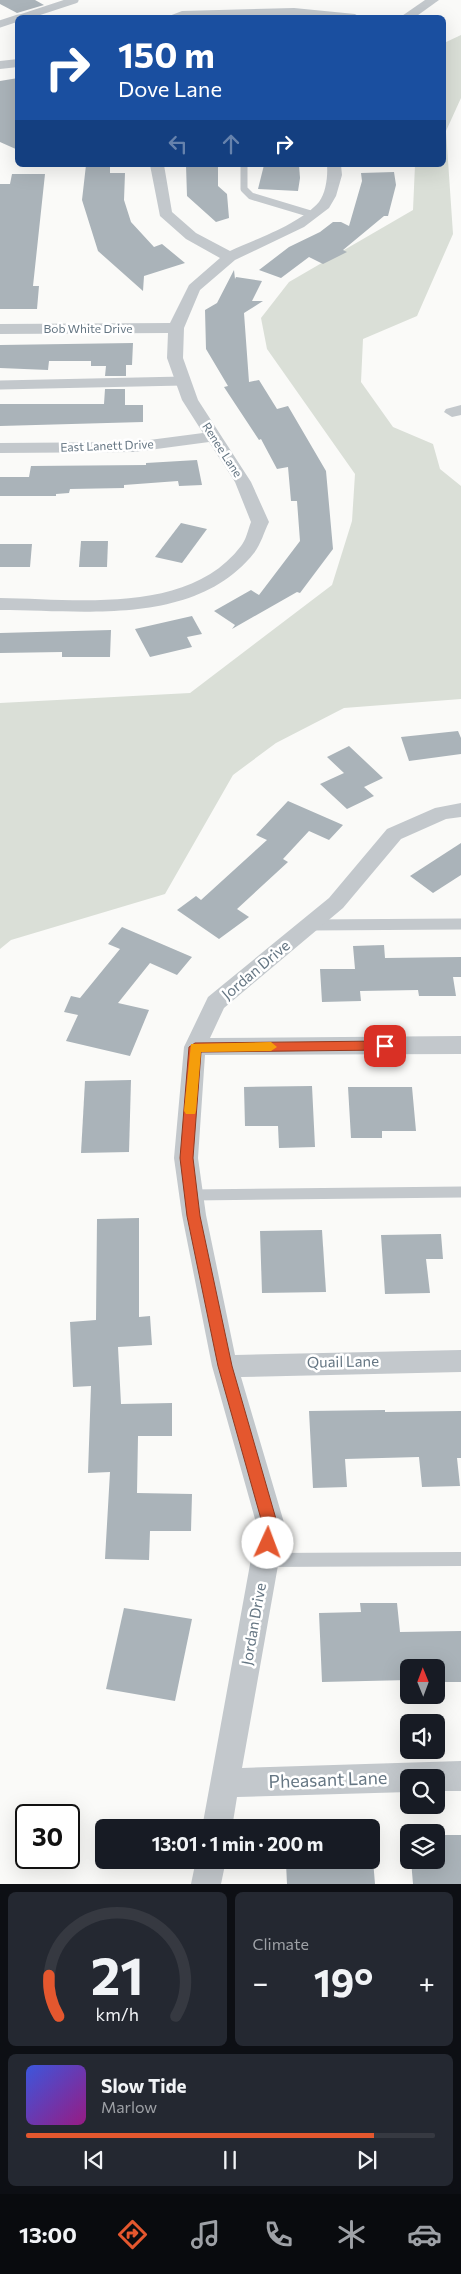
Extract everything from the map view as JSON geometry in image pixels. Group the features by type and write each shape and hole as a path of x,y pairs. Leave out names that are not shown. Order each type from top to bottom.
{"street":[{"path":"410,15 433,0"},
{"path":"186,15 285,12 320,15"},
{"path":"0,65 15,62"},
{"path":"157,167 165,213 191,236 230,258"},
{"name":"Renee Lane","path":"0,604 126,604 173,598 204,585 233,565 248,548 260,522 243,482 190,400 175,358 176,328 194,288 230,258 299,224 324,204 329,196 335,175 334,167"},
{"name":"Bob White Drive","path":"0,329 176,328"},
{"name":"East Lanett Drive","path":"0,448 134,447 214,436"},
{"name":"Jordan Drive","path":"219,1819 271,1526 225,1366 191,1195 186,1158 195,1047 216,1003 336,903 394,834 442,813 461,810"},
{"path":"195,1047 461,1045"},
{"name":"Quail Lane","path":"225,1366 461,1360"},
{"name":"Pheasant Lane","path":"226,1783 461,1776"},
{"path":"206,1884 209,1869"}],"lane":[{"path":"28,15 75,0"},
{"path":"0,24 15,19"},
{"path":"244,167 244,189 251,196 311,214"},
{"path":"0,385 183,381"},
{"path":"310,925 461,924"},
{"path":"191,1195 461,1192"},
{"path":"265,1560 461,1559"}],"shaded area":[{"path":"461,35 461,98 446,131 446,42"},
{"path":"446,131 453,234 417,316 363,339 361,382 393,427 433,444 440,469 461,486 461,699 344,708 276,743 233,775 165,894 11,940 0,949 0,703 190,693 332,585 352,521 355,474 267,349 261,318 289,282 413,210 415,167 446,167"}],"building":[{"path":"0,0 35,0 44,5 17,13 0,4"},
{"path":"15,78 15,149 0,142 0,81"},
{"path":"86,167 110,167 110,173 125,173 124,200 131,222 154,247 162,244 185,263 144,276 143,291 98,251 82,200"},
{"path":"186,167 218,167 218,186 227,194 229,218 216,222 187,196"},
{"path":"264,167 299,167 298,191 258,189"},
{"path":"394,172 396,185 388,216 384,216 343,250 347,252 323,264 309,257 281,278 259,270 289,247 320,232 333,222 341,222 349,226 362,181 361,173"},
{"path":"12,174 45,174 33,286 39,286 37,309 0,309 0,184 10,184"},
{"path":"234,270 235,279 236,277 262,281 252,301 263,301 244,313 249,382 259,380 277,409 288,406 326,471 333,549 300,593 297,592 232,629 235,625 214,611 251,590 259,595 300,541 297,501 291,501 288,467 277,469 261,439 259,440 224,387 228,386 206,349 205,310 217,303"},
{"path":"133,343 132,365 126,365 126,376 105,376 106,366 91,366 91,361 49,361 48,370 0,368 0,345"},
{"path":"105,389 125,389 125,405 143,405 143,422 0,426 0,404 104,404"},
{"path":"197,460 202,485 179,486 178,481 124,485 124,488 70,489 69,493 56,494 56,496 0,496 0,477 29,477 31,466 146,465 146,463"},
{"path":"181,523 207,529 182,563 155,557"},
{"path":"81,541 108,541 107,567 79,567"},
{"path":"0,544 32,544 30,567 0,567"},
{"path":"192,616 202,634 187,637 192,647 150,657 135,629"},
{"path":"111,630 110,657 62,657 62,652 0,653 0,633"},
{"path":"458,731 461,738 461,754 409,761 401,737"},
{"path":"349,746 383,778 364,787 374,796 347,809 320,784 344,773 327,757"},
{"path":"288,801 343,825 329,840 309,831 283,859 288,862 237,909 249,917 219,939 177,910 196,896 201,900 267,840 256,835"},
{"path":"461,843 461,875 433,893 410,876"},
{"path":"122,927 192,957 177,975 150,963 118,1003 149,1010 130,1056 66,1041 78,1015 64,1012 71,996 80,998 120,949 108,944"},
{"path":"384,945 385,958 461,957 461,977 453,977 456,996 419,996 418,990 360,991 361,1001 322,1002 320,969 355,969 353,946"},
{"path":"131,1080 129,1152 81,1153 85,1081"},
{"path":"312,1086 315,1147 279,1148 278,1126 245,1126 244,1087"},
{"path":"348,1087 412,1087 416,1131 382,1131 382,1138 351,1138"},
{"path":"139,1218 139,1317 150,1316 152,1345 118,1347 121,1404 172,1403 172,1436 138,1436 137,1493 192,1494 191,1531 150,1531 149,1560 105,1559 110,1472 88,1473 91,1386 73,1387 70,1322 96,1320 97,1219"},
{"path":"322,1230 326,1292 262,1293 260,1231"},
{"path":"441,1234 443,1259 426,1259 430,1293 385,1294 381,1235"},
{"path":"385,1410 385,1412 461,1411 461,1458 457,1458 460,1486 422,1487 419,1457 345,1459 347,1487 313,1488 309,1411"},
{"path":"360,1603 397,1603 400,1632 461,1631 461,1682 445,1682 445,1659 400,1659 400,1680 322,1682 319,1613 361,1612"},
{"path":"124,1608 192,1619 175,1701 106,1689"},
{"path":"445,1835 461,1835 461,1884 413,1884 412,1869 445,1869"},
{"path":"286,1869 374,1869 375,1884 287,1884"}],"slow traffic":[{"path":"190,1111 195,1047 271,1047"}],"route":[{"path":"268,1543 271,1526 225,1366 194,1216 186,1158 195,1047 385,1046"}]}
